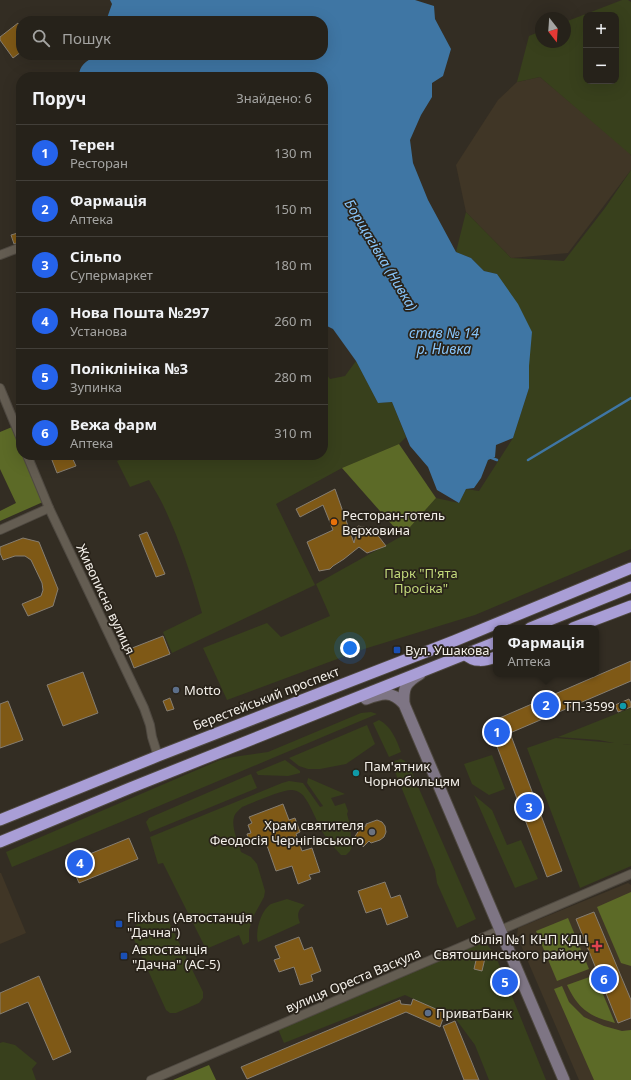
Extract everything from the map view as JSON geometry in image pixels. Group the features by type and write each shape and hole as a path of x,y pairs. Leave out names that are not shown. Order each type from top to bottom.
{"highway":[{"name":"Берестейський проспект","path":"0,820 158,756 454,641 631,568"},
{"path":"537,625 631,587"},
{"path":"581,625 631,606"},
{"path":"0,842 493,643"},
{"path":"465,654 469,659 476,661 493,658"}],"main road":[{"path":"404,704 404,692 406,685 413,678 426,670"},
{"path":"243,743 257,741 378,695 393,695 404,704 564,1080"}],"street":[{"path":"0,255 16,248"},
{"path":"0,388 16,427"},
{"name":"Живописна вулиця","path":"30,460 49,508 144,708 158,756"},
{"path":"0,530 49,508"},
{"name":"вулиця Ореста Васкула","path":"151,1080 631,874"}],"shaded area":[{"path":"540,77 629,152 631,156 631,170 568,253 511,258 466,212 456,165 498,100 517,82"},
{"path":"0,873 26,933 0,944"},
{"path":"628,883 631,885 631,1080 579,1080 517,936 518,928"}],"green space":[{"path":"622,0 628,0 631,2 631,155 540,77 517,82 529,36 535,34 535,48 571,48 571,20 583,15 583,84 619,84 619,12 591,12"},
{"name":"Парк \"П'ята Просіка\"","path":"631,170 631,549 475,615 364,649 227,700 203,648 267,623 281,637 330,616 316,584 402,536 436,498 459,503 466,489 479,491 513,438 529,388 529,366 497,274 484,271 471,258 456,252 466,212 511,258 564,261 605,208"},
{"path":"356,361 378,403 392,402 406,437 399,444 342,468 276,504 315,585 172,653 163,632 202,613 175,533 149,480 130,487 117,461 328,460 328,376 330,379 345,376"},
{"path":"12,427 16,437 16,460 26,460 43,502 0,521 0,511 16,503 0,469 0,432"},
{"path":"399,444 436,498 402,536 342,468"},
{"path":"631,708 631,866 580,888 527,748 556,738 614,743 599,740 558,737"},
{"path":"371,712 377,714 12,867 6,852 220,760 268,752 361,713"},
{"path":"379,720 390,729 401,752 389,757 373,723"},
{"path":"367,725 375,744 346,764 320,769 308,769 299,766 289,758"},
{"path":"492,755 505,789 489,795 472,784 464,764"},
{"path":"401,759 405,761 410,768 476,919 457,928 437,883 435,870 391,762"},
{"path":"285,760 300,771 300,773 288,776 258,775 256,772"},
{"path":"251,774 257,788 150,832 146,822 149,818"},
{"path":"308,778 345,794 331,798 335,806 345,803 348,811 347,814 353,844 350,851 346,855 341,855 324,834 310,806 300,792 288,790 242,807 234,817 233,825 235,834 241,852 251,857 257,864 265,891 264,897 253,917 249,930 249,942 243,945 239,935 206,949 163,863 158,864 150,837 289,781 303,783 320,807 323,806 307,783"},
{"path":"474,795 492,810 507,845 521,840 538,879 515,888"},
{"path":"631,892 631,966 621,963 597,907"},
{"path":"287,899 305,905 298,913 300,923 258,942 257,932 264,911 271,904"},
{"path":"157,914 162,914 167,918 203,992 203,998 199,1003 176,1013 170,1013 166,1010 132,935 133,930 141,921"},
{"path":"568,918 589,969 557,981 536,931"},
{"path":"484,942 494,952 546,1080 489,1080 475,1045 455,1018 405,995 284,1043 278,1029"},
{"path":"595,975 615,1023 598,1018 586,1011 571,994 567,985"},
{"path":"562,986 569,1002 584,1017 604,1026 622,1031 631,1030 631,1080 594,1080 554,989"},
{"path":"3,1042 15,1045 37,1063 32,1069 36,1080 0,1080 0,1043"},
{"path":"209,1065 216,1080 173,1080"}],"water":[{"name":"став № 14 р. Нивка","path":"110,0 415,0 434,6 435,19 451,49 443,76 432,83 432,97 421,115 410,140 413,163 428,200 456,252 471,258 484,271 497,274 518,304 532,332 529,388 513,438 496,445 495,457 488,460 481,478 474,488 466,489 459,503 437,490 428,467 410,446 392,402 378,403 356,361 333,329 328,326 328,72 79,72 82,66 89,60 328,60 328,16 108,16 112,4"}],"building":[{"path":"16,25 16,56 13,58 0,40 0,37"},
{"path":"16,234 16,243 14,244 11,235"},
{"path":"52,460 73,460 76,466 57,473"},
{"path":"335,489 354,543 358,526 373,529 386,546 367,553 359,547 330,569 319,571 307,542 333,530 323,505 300,517 296,509"},
{"path":"147,532 165,574 156,577 139,535"},
{"path":"23,538 39,542 58,589 53,606 28,616 22,604 41,596 43,590 42,583 31,560 25,556 15,556 3,560 0,553 0,547"},
{"path":"163,636 170,654 134,668 127,650"},
{"path":"631,661 631,681 510,733 562,871 547,877 488,723 594,677 599,677 599,675"},
{"path":"83,672 98,713 63,726 47,685"},
{"path":"170,698 174,709 167,711 163,701"},
{"name":"ТП-3599","path":"629,699 631,707 618,712 615,705"},
{"path":"8,701 23,740 0,748 0,704"},
{"path":"283,804 289,820 295,818 300,832 296,834 302,851 312,848 320,872 309,875 311,879 298,884 292,866 276,871 264,837 249,842 247,834 251,833 248,825 252,823 249,817"},
{"name":"Храм святителя Феодосія Чернігівського","path":"377,820 382,822 385,826 386,832 384,837 371,843 369,841 363,847 363,838 354,838 361,827"},
{"path":"129,838 138,859 79,883 70,862"},
{"path":"385,882 391,898 400,895 408,917 387,925 381,908 366,913 358,891"},
{"name":"Філія №1 КНП КДЦ Святошинського району","path":"594,912 631,1000 631,1018 618,1023 576,919"},
{"path":"299,937 304,950 312,947 321,971 311,975 313,981 300,985 294,967 279,972 274,960 280,958 275,946"},
{"path":"477,956 485,958 482,971 474,969"},
{"path":"39,976 71,1052 53,1060 28,1002 0,1014 0,993"},
{"path":"413,999 445,1013 440,1027 406,1012 247,1079 241,1067 400,1000 401,1004 411,1005"},
{"path":"455,1021 479,1080 464,1080 443,1026"}],"waterway":[{"name":"Борщагівка (Нивка)","path":"528,460 631,398"},
{"name":"Борщагівка (Нивка)","path":"489,457 497,460"}],"place":[{"name":"Ресторан-готель Верховина","path":"334,522"},
{"name":"Вул. Ушакова","path":"397,650"},
{"name":"Motto","path":"176,690"},
{"name":"Фармація","path":"546,705"},
{"name":"ТП-3599","path":"623,706"},
{"name":"Терен","path":"497,732"},
{"name":"Пам'ятник Чорнобильцям","path":"356,773"},
{"name":"Сільпо","path":"529,807"},
{"name":"Храм святителя Феодосія Чернігівського","path":"372,832"},
{"name":"Нова Пошта №297","path":"80,863"},
{"name":"Flixbus (Автостанція \"Дачна\")","path":"119,924"},
{"name":"Філія №1 КНП КДЦ Святошинського району","path":"597,946"},
{"name":"Автостанція \"Дачна\" (АС-5)","path":"124,956"},
{"name":"Вежа фарм","path":"604,979"},
{"name":"Поліклініка №3","path":"505,982"},
{"name":"ПриватБанк","path":"428,1013"}]}
